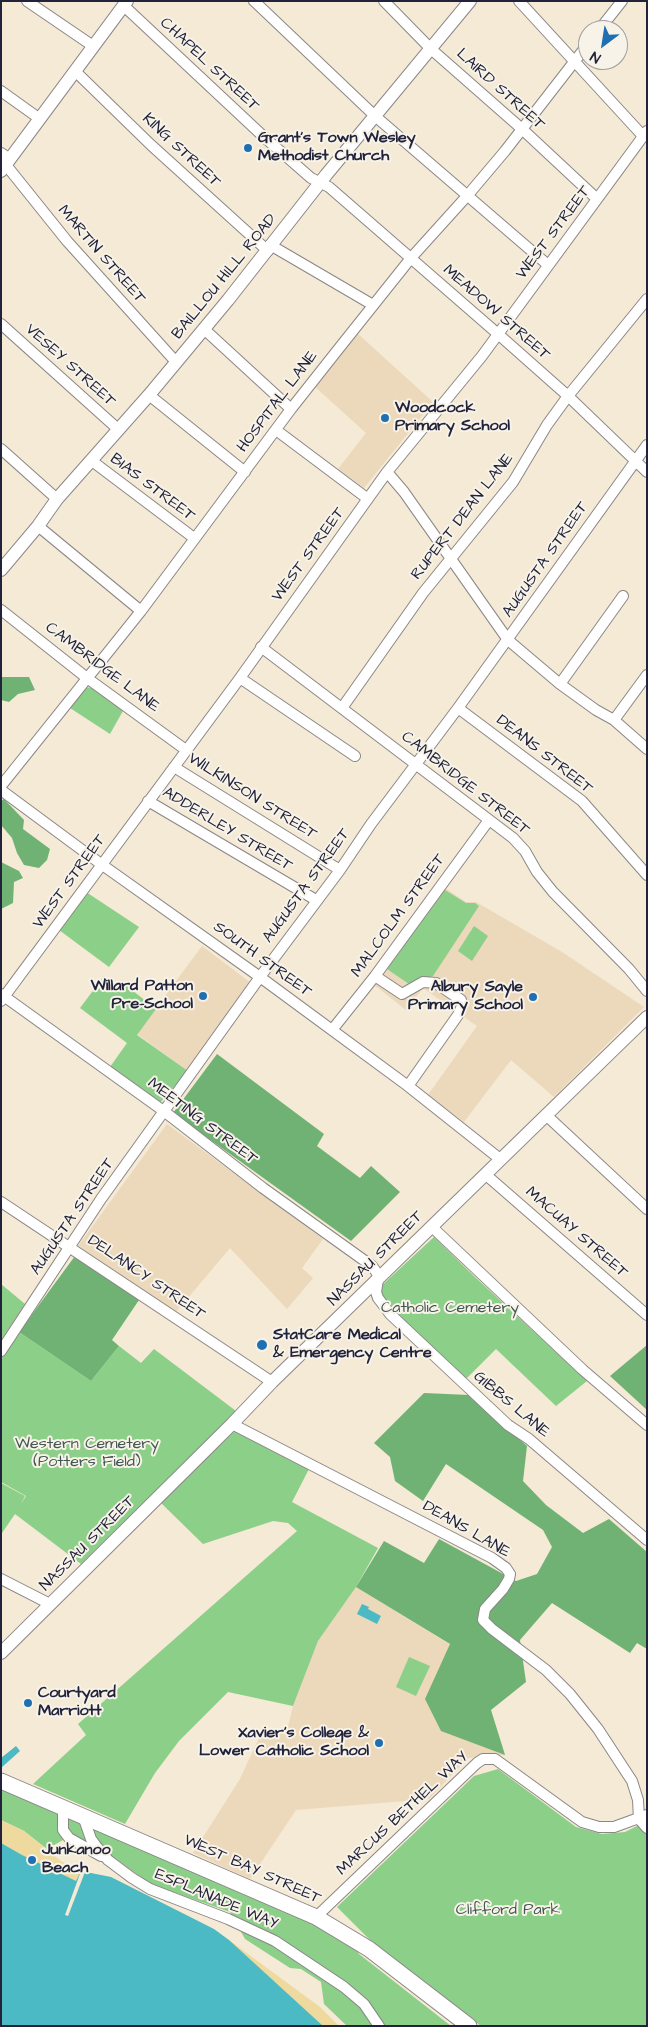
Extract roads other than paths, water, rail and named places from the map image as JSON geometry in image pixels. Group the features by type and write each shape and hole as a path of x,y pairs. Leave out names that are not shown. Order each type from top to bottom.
{"highway":[{"name":"WEST BAY STREET","path":"1,1782 316,1917 369,1950 469,2026"}],"main road":[{"name":"BAILLOU HILL ROAD","path":"2,567 38,526 57,499 204,330 320,182 470,1"},
{"path":"4,162 40,119 126,4"},
{"name":"NASSAU STREET","path":"1,1653 272,1382 647,1017"}],"street":[{"path":"27,1 93,46"},
{"path":"254,1 375,116 548,265"},
{"name":"LAIRD STREET","path":"384,1 431,48 522,129 597,200"},
{"path":"519,1 574,62 645,134"},
{"path":"607,20 622,1"},
{"name":"CHAPEL STREET","path":"126,4 264,137 311,178 320,182"},
{"name":"HOSPITAL LANE","path":"1,786 141,610 291,408 410,258 467,196 578,57"},
{"name":"KING STREET","path":"75,71 158,151 270,248 374,305"},
{"path":"1,91 40,119"},
{"name":"WEST STREET","path":"2,997 240,678 387,472 498,334 645,134"},
{"name":"MARTIN STREET","path":"4,162 67,241 176,362"},
{"name":"MEADOW STREET","path":"320,182 329,187 568,396 647,472"},
{"name":"RUPERT DEAN LANE","path":"342,708 423,593 513,482 547,425 568,396 647,299"},
{"name":"VESEY STREET","path":"1,324 119,430"},
{"path":"204,330 291,408"},
{"path":"149,395 245,472"},
{"path":"276,430 368,499"},
{"name":"AUGUSTA STREET","path":"1,1351 69,1246 260,976 340,870 376,816 508,640 647,445"},
{"path":"1,449 57,499"},
{"name":"BIAS STREET","path":"92,461 148,501 194,538"},
{"path":"387,472 404,492 508,640 560,684 596,710 614,720 647,749"},
{"path":"38,526 141,610"},
{"path":"560,684 623,596"},
{"name":"CAMBRIDGE LANE","path":"1,610 87,678 186,750"},
{"name":"CAMBRIDGE STREET","path":"261,647 513,838 525,851 537,872 554,892 629,969 647,991"},
{"path":"614,720 647,675"},
{"path":"240,678 355,756"},
{"name":"DEANS STREET","path":"458,708 582,801 647,875"},
{"name":"WILKINSON STREET","path":"174,766 340,870"},
{"name":"SOUTH STREET","path":"1,790 101,864 260,976 408,1086 500,1159"},
{"name":"ADDERLEY STREET","path":"148,801 316,900"},
{"name":"MALCOLM STREET","path":"332,1030 375,976 489,820"},
{"path":"375,976 402,994 423,982 436,983 461,1000 462,1006 458,1015 408,1086"},
{"name":"MEETING STREET","path":"2,997 164,1112 263,1188 372,1266 377,1273 378,1279"},
{"path":"546,1115 647,1209"},
{"name":"MACUAY STREET","path":"486,1174 647,1315"},
{"name":"DELANCY STREET","path":"1,1202 272,1382"},
{"path":"432,1227 583,1370 647,1425"},
{"name":"GIBBS LANE","path":"378,1279 376,1292 378,1298 397,1320 508,1425 529,1439 647,1540"},
{"name":"DEANS LANE","path":"232,1424 483,1554 506,1568 510,1574 509,1579 485,1609 483,1620 546,1670 570,1694 606,1739 632,1781 643,1817"},
{"path":"1,1579 50,1604"},
{"name":"MARCUS BETHEL WAY","path":"316,1917 483,1759 495,1759 582,1822 599,1827 614,1827 643,1817"},
{"name":"ESPLANADE WAY","path":"63,1807 63,1830 69,1838 108,1860 150,1889 228,1918 275,1942 344,1987 364,2004 379,2026"},
{"name":"ESPLANADE WAY","path":"83,1816 91,1839 108,1860"},
{"path":"643,1817 647,1828"}],"water":[{"path":"362,1604 381,1616 377,1624 357,1614"},
{"path":"16,1746 20,1751 1,1768 1,1758"},
{"path":"1,1843 76,1881 81,1871 111,1877 214,1929 229,1940 323,2026 1,2026"}],"place":[{"name":"Grant’s Town Wesley Methodist Church","path":"248,148"},
{"name":"Woodcock Primary School","path":"385,418"},
{"name":"Willard Patton Pre-School","path":"203,996"},
{"name":"Albury Sayle Primary School","path":"533,997"},
{"name":"StatCare Medical & Emergency Centre","path":"262,1345"},
{"name":"Courtyard Marriott","path":"28,1703"},
{"name":"Xavier's College & Lower Catholic School","path":"379,1743"},
{"name":"Junkanoo Beach","path":"32,1860"}],"park label":[{"name":"Catholic Cemetery","path":"450,1309"},
{"name":"Western Cemetery (Potters Field)","path":"87,1454"},
{"name":"Clifford Park","path":"508,1911"}]}
